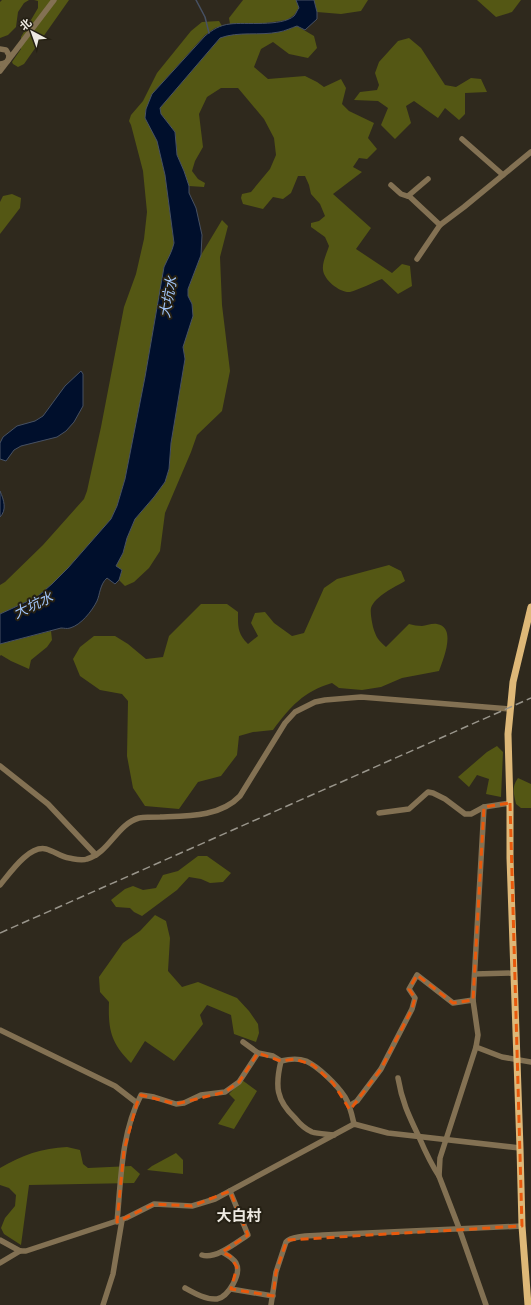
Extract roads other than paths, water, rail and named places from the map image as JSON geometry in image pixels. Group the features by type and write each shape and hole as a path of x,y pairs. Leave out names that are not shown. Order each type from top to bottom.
{"main road":[{"path":"528,1305 522,1226 510,858 508,734 513,682 531,607"}],"street":[{"path":"0,71 38,19 54,0"},
{"path":"1,49 13,48 21,43"},
{"path":"0,64 5,63 9,58 8,52 1,49"},
{"path":"462,139 503,175"},
{"path":"417,259 440,225 531,152"},
{"path":"408,196 428,179"},
{"path":"391,185 401,194 408,196 440,225"},
{"path":"0,884 28,854 36,850 47,849 63,857 86,860 96,855 128,824 138,818 196,815 221,810 233,803 240,796 285,723 295,712 315,702 361,697 510,709"},
{"path":"0,766 48,804 96,855"},
{"path":"379,813 409,809 428,792 445,799 465,814 471,814 484,807 510,803"},
{"path":"439,1176 440,1158 476,1047 478,1035 473,1000 484,807"},
{"path":"475,974 514,973"},
{"path":"349,1106 357,1101 381,1069 412,1009 415,998 409,989 417,976 453,1003 473,1000"},
{"path":"0,1030 114,1086 137,1103"},
{"path":"243,1042 258,1053 273,1056 281,1061 295,1059 305,1061 313,1065 333,1083 345,1097 354,1124"},
{"path":"476,1047 502,1056 531,1062"},
{"path":"103,1305 113,1274 119,1221 124,1150 137,1103 141,1095 154,1097 176,1104 184,1103 201,1095 225,1092 239,1082 258,1053"},
{"path":"281,1061 277,1077 277,1088 284,1106 302,1126 312,1132 334,1135"},
{"path":"398,1078 401,1096 409,1117 430,1162 439,1176 486,1305"},
{"path":"0,1240 20,1251 26,1252 119,1221 154,1204 192,1206 215,1199 354,1124 388,1133 520,1148"},
{"path":"202,1254 205,1256 222,1252 248,1235 230,1191"},
{"path":"271,1305 276,1272 288,1240 323,1235 522,1226"},
{"path":"0,1263 20,1251"},
{"path":"184,1288 206,1298 222,1298 231,1289 236,1278 237,1267 236,1263 230,1256 222,1252"},
{"path":"231,1289 273,1296"}],"water":[{"name":"大坑水","path":"296,0 314,0 317,19 305,30 297,26 279,32 242,34 220,38 160,108 161,114 175,132 177,155 189,186 189,193 196,208 202,235 201,255 188,289 188,296 192,304 193,316 183,347 185,359 171,443 169,469 165,482 135,519 127,538 123,553 116,566 122,570 119,580 115,584 107,578 105,580 95,605 82,621 70,628 61,628 0,644 0,614 37,597 68,568 111,519 117,506 125,479 145,377 164,267 174,243 165,175 157,141 145,118 146,109 152,94 205,36 213,30 223,25 230,24 281,22 294,16 299,8"},
{"path":"81,371 83,374 83,406 74,422 66,431 57,437 21,446 14,450 6,461 0,459 0,443 3,437 17,426 35,421 43,416 65,386"},
{"path":"0,491 4,501 4,511 0,517"}],"waterway":[{"path":"196,0 205,17 209,33"}],"railway":[{"path":"0,933 531,698"}],"district":[{"name":"大白村","path":"239,1216"}]}
